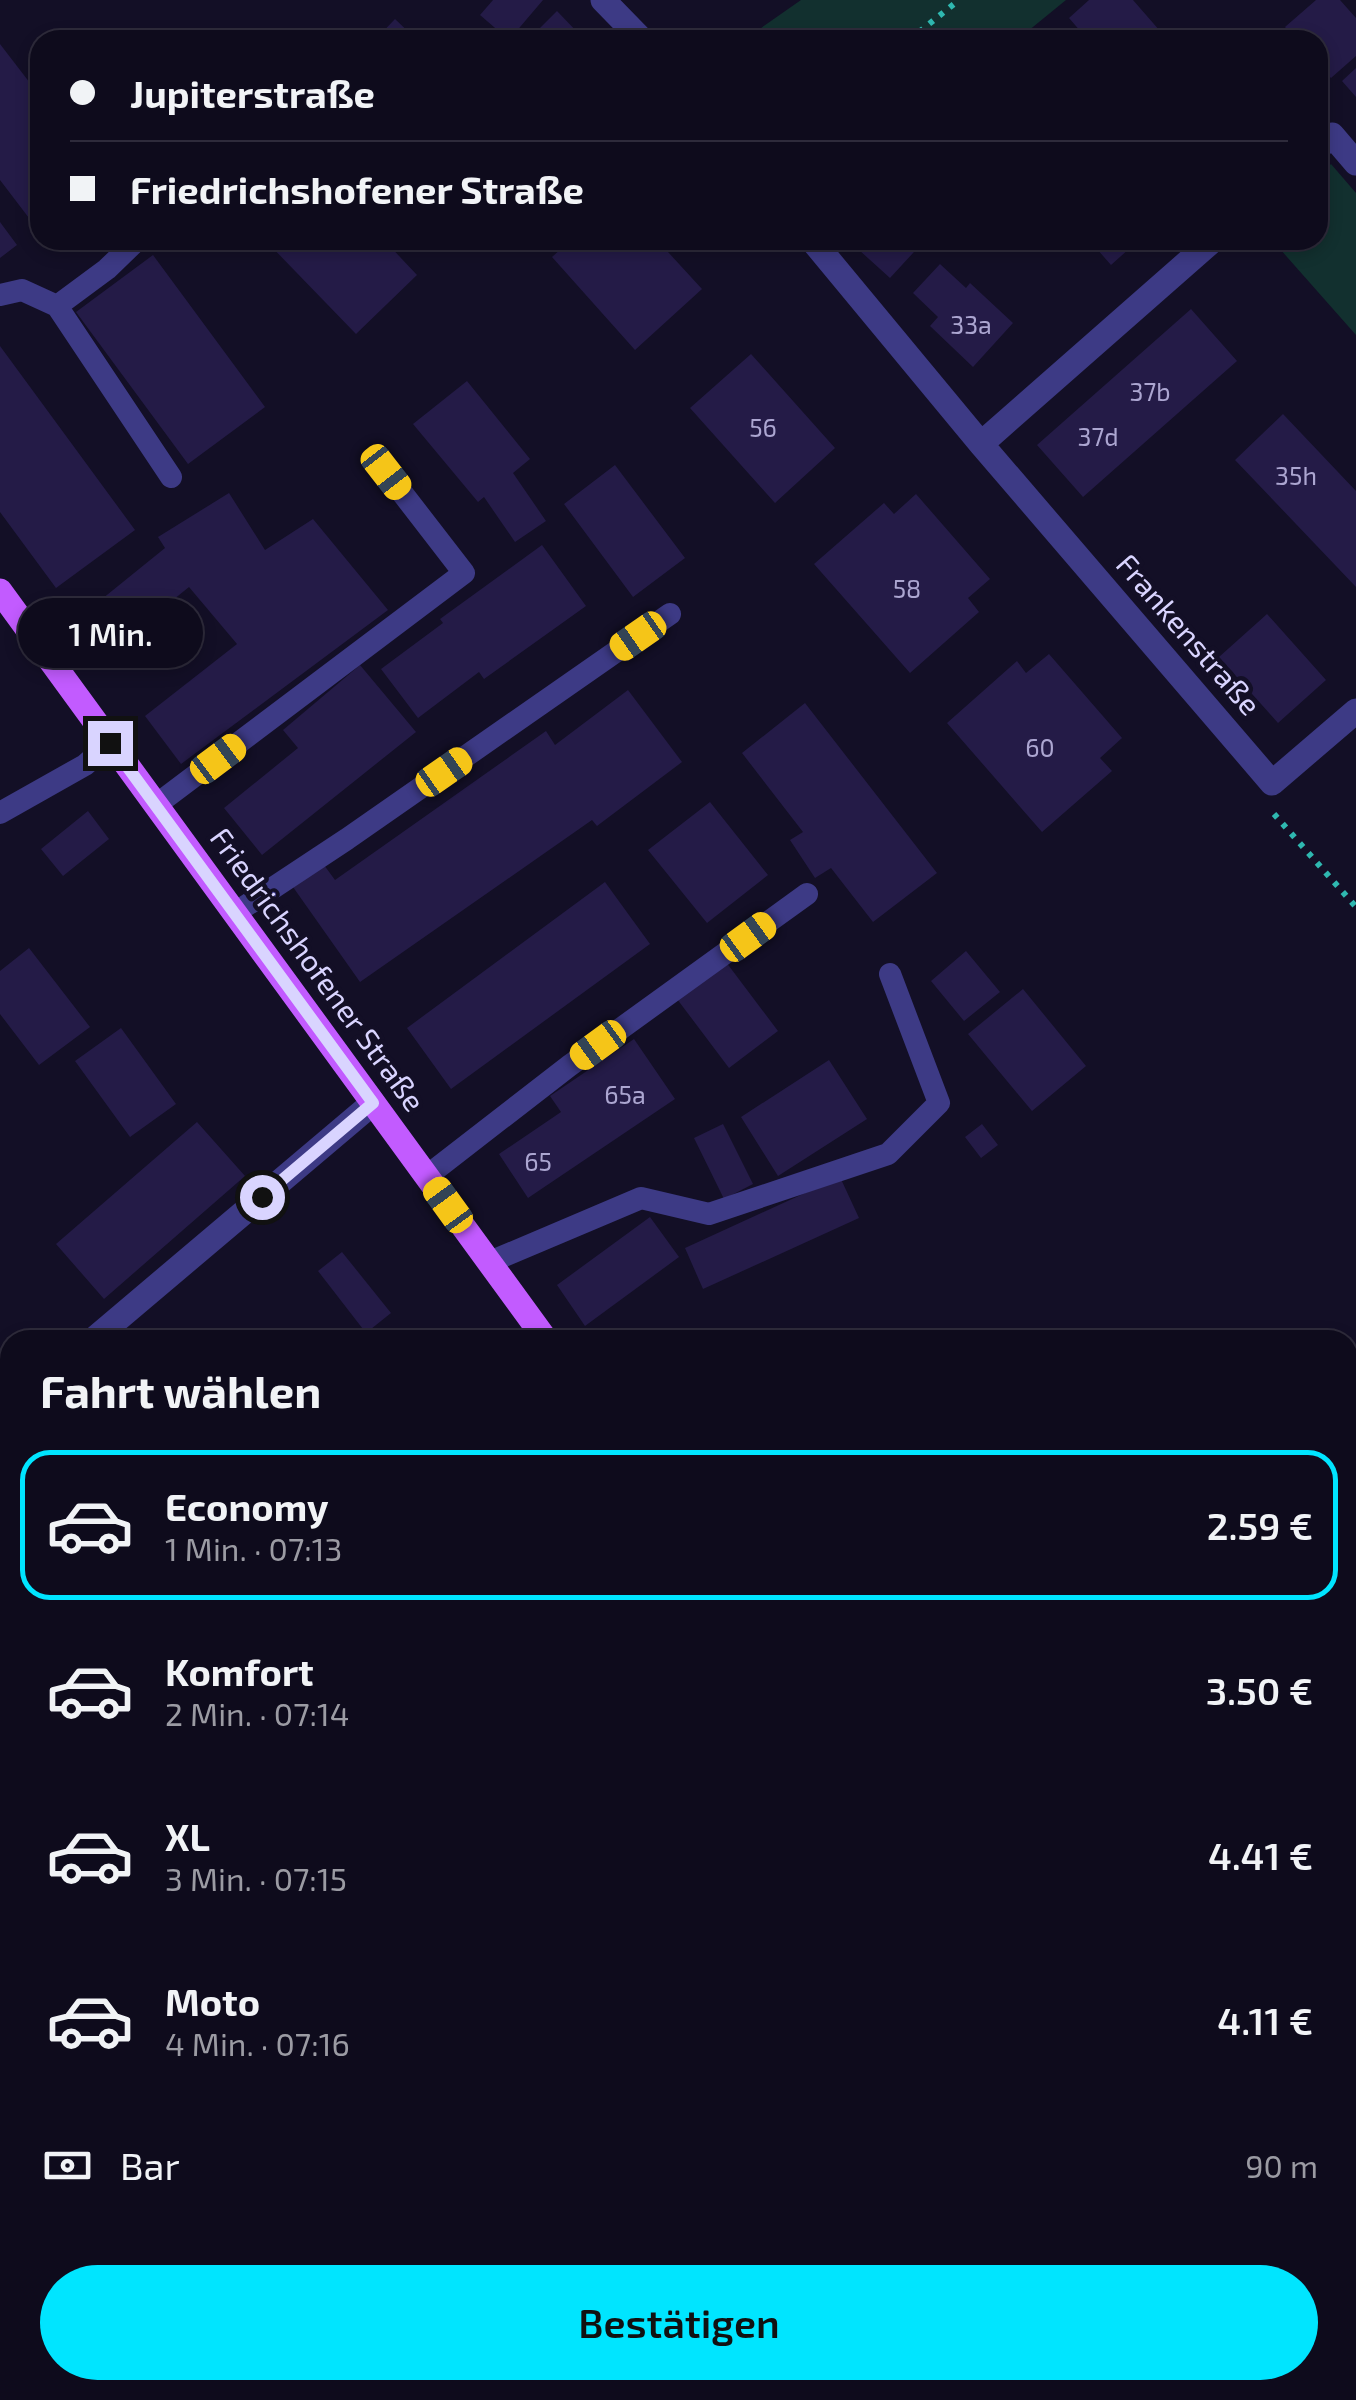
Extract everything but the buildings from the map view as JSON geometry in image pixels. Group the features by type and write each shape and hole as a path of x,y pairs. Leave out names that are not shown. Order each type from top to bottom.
{"main road":[{"name":"Friedrichshofener Straße","path":"0,591 539,1330"}],"street":[{"path":"604,0 632,30"},
{"path":"1328,139 1332,135 1356,163"},
{"name":"Frankenstraße","path":"820,250 1272,783"},
{"path":"981,444 1202,250"},
{"path":"1272,783 1356,711"},
{"path":"105,1330 373,1103"}],"lane":[{"path":"57,306 127,250"},
{"path":"0,295 22,290 57,306 172,477"},
{"path":"156,805 464,573 386,472"},
{"path":"235,913 347,840 670,614"},
{"path":"0,813 86,764 110,743"},
{"path":"427,1176 569,1066 807,894"},
{"path":"490,1262 640,1198 709,1214 888,1154 939,1103 890,974"}],"path":[{"path":"922,30 959,0"},
{"path":"1272,783 1274,814 1356,908"}],"green space":[{"path":"801,0 1066,0 1029,30 758,30"},
{"path":"1331,164 1356,193 1356,335 1281,250 1328,250"}],"route":[{"path":"110,743 373,1103 262,1197"}]}
